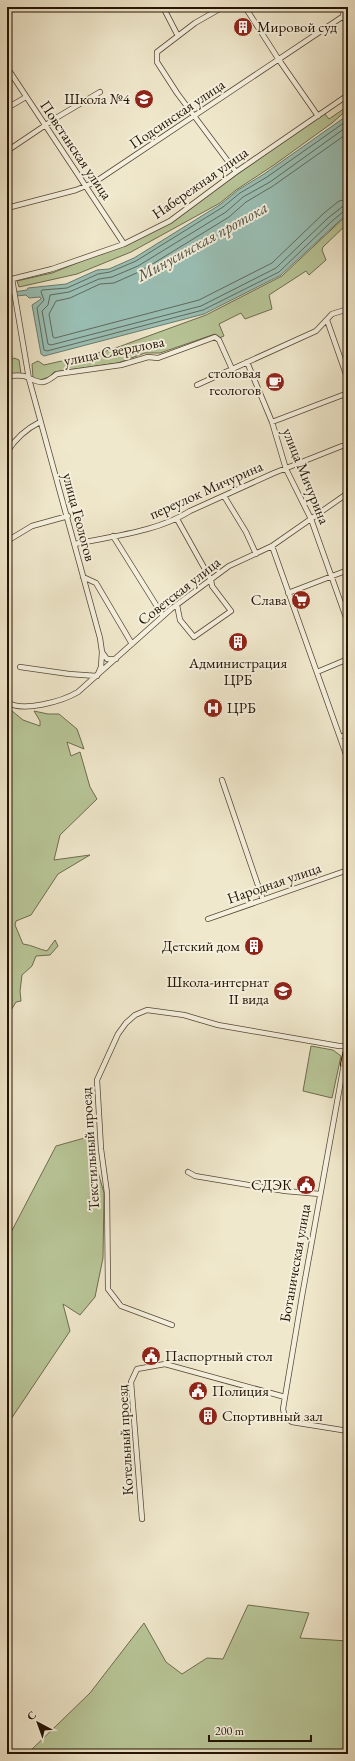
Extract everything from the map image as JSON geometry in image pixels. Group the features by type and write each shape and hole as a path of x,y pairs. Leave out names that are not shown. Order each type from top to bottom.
{"main road":[{"name":"Ботаническая улица","path":"346,1065 348,1045"}],"street":[{"path":"163,7 178,36"},
{"path":"223,7 194,23 157,52 157,62 236,172"},
{"path":"245,7 279,60 318,116"},
{"path":"344,7 348,23"},
{"name":"Подсинская улица","path":"7,208 76,190 95,182 346,15"},
{"name":"Повстанская улица","path":"8,69 87,186 124,244"},
{"path":"7,151 45,125 100,92"},
{"name":"Набережная улица","path":"10,279 52,268 124,244 170,221 236,172 348,95"},
{"path":"7,108 26,97"},
{"name":"улица Геологов","path":"10,279 14,285 30,379 40,422 68,516 100,638 102,652 101,667 97,676"},
{"path":"198,385 316,331 332,314 348,309"},
{"path":"327,320 348,380"},
{"name":"улица Свердлова","path":"7,376 23,376 38,383 49,381 57,374 121,365 148,357 158,358 215,337 219,340 232,369"},
{"name":"улица Мичурина","path":"247,362 272,422 286,469 311,519 348,622"},
{"path":"272,422 348,393"},
{"path":"7,452 16,440 29,428 40,422"},
{"name":"переулок Мичурина","path":"75,544 140,531 177,519 190,511 342,446"},
{"path":"346,494 348,503"},
{"name":"Советская улица","path":"7,702 13,706 23,708 68,698 78,692 163,616 229,566 272,546 346,494"},
{"path":"224,496 246,532 256,554"},
{"path":"7,541 32,526 68,516"},
{"path":"177,519 211,580 212,586 231,611 194,637 180,620 177,605"},
{"path":"112,536 163,616"},
{"path":"272,546 348,760"},
{"path":"288,593 348,570"},
{"path":"83,577 96,583 132,644"},
{"path":"102,652 107,659 116,659"},
{"path":"317,672 348,660"},
{"path":"20,667 69,674 97,676"},
{"path":"340,737 348,734"},
{"path":"222,780 263,900"},
{"name":"Народная улица","path":"208,919 348,870"},
{"name":"Текстильный проезд","path":"172,1325 121,1306 108,1289 107,1193 101,1149 97,1080 118,1034 126,1023 135,1015 147,1010 184,1015 227,1026 332,1045 348,1045"},
{"name":"Ботаническая улица","path":"346,1065 320,1194 283,1409 285,1417 292,1422 348,1431"},
{"path":"188,1172 195,1176 285,1191 320,1194"},
{"name":"Котельный проезд","path":"142,1519 131,1382 137,1368 165,1364 285,1397"}],"green space":[{"path":"348,106 348,109 332,123 274,165 236,190 220,203 131,252 77,274 19,287 17,281 52,273 97,255 171,221 324,113 329,119"},
{"path":"348,214 348,223 323,247 322,250 326,260 309,275 306,271 269,295 272,309 245,319 241,313 219,324 224,336 219,338 215,334 160,353 145,353 118,363 54,372 49,377 40,380 33,378 32,364 38,361 44,365 110,350 206,315 282,276"},
{"path":"14,358 19,360 21,374 7,374 7,362"},
{"path":"12,711 23,720 40,726 40,721 34,711 48,714 59,714 77,729 84,749 67,742 71,756 80,752 90,787 97,799 60,835 54,860 90,855 58,874 31,915 16,921 15,925 23,944 47,951 55,940 58,946 50,955 36,956 32,966 22,975 20,991 21,1001 16,1002 7,1017 7,714"},
{"path":"311,1046 333,1050 341,1056 332,1098 303,1091"},
{"path":"88,1137 104,1193 103,1258 95,1297 80,1315 63,1304 70,1331 7,1425 7,1240 56,1146"},
{"path":"248,1605 309,1613 300,1638 348,1641 348,1748 343,1754 27,1754 90,1693 144,1623 166,1662 182,1674 207,1658 223,1659"}],"water":[{"name":"Минусинская протока","path":"348,115 348,213 281,275 204,314 44,356 41,354 32,305 41,299 40,297 29,298 26,295 7,297 7,293 27,290 28,288 66,284 97,270 109,269 134,258 221,204 238,190 264,174"},
{"path":"7,332 12,357 7,360"}],"place":[{"name":"Мировой суд","path":"243,27"},
{"name":"Школа №4","path":"144,99"},
{"name":"столовая геологов","path":"275,382"},
{"name":"Слава","path":"301,600"},
{"name":"Администрация ЦРБ","path":"238,642"},
{"name":"ЦРБ","path":"213,708"},
{"name":"Детский дом","path":"254,946"},
{"name":"Школа-интернат II вида","path":"283,991"},
{"name":"СДЭК","path":"306,1185"},
{"name":"Паспортный стол","path":"151,1356"},
{"name":"Полиция","path":"198,1391"},
{"name":"Спортивный зал","path":"208,1416"}]}
